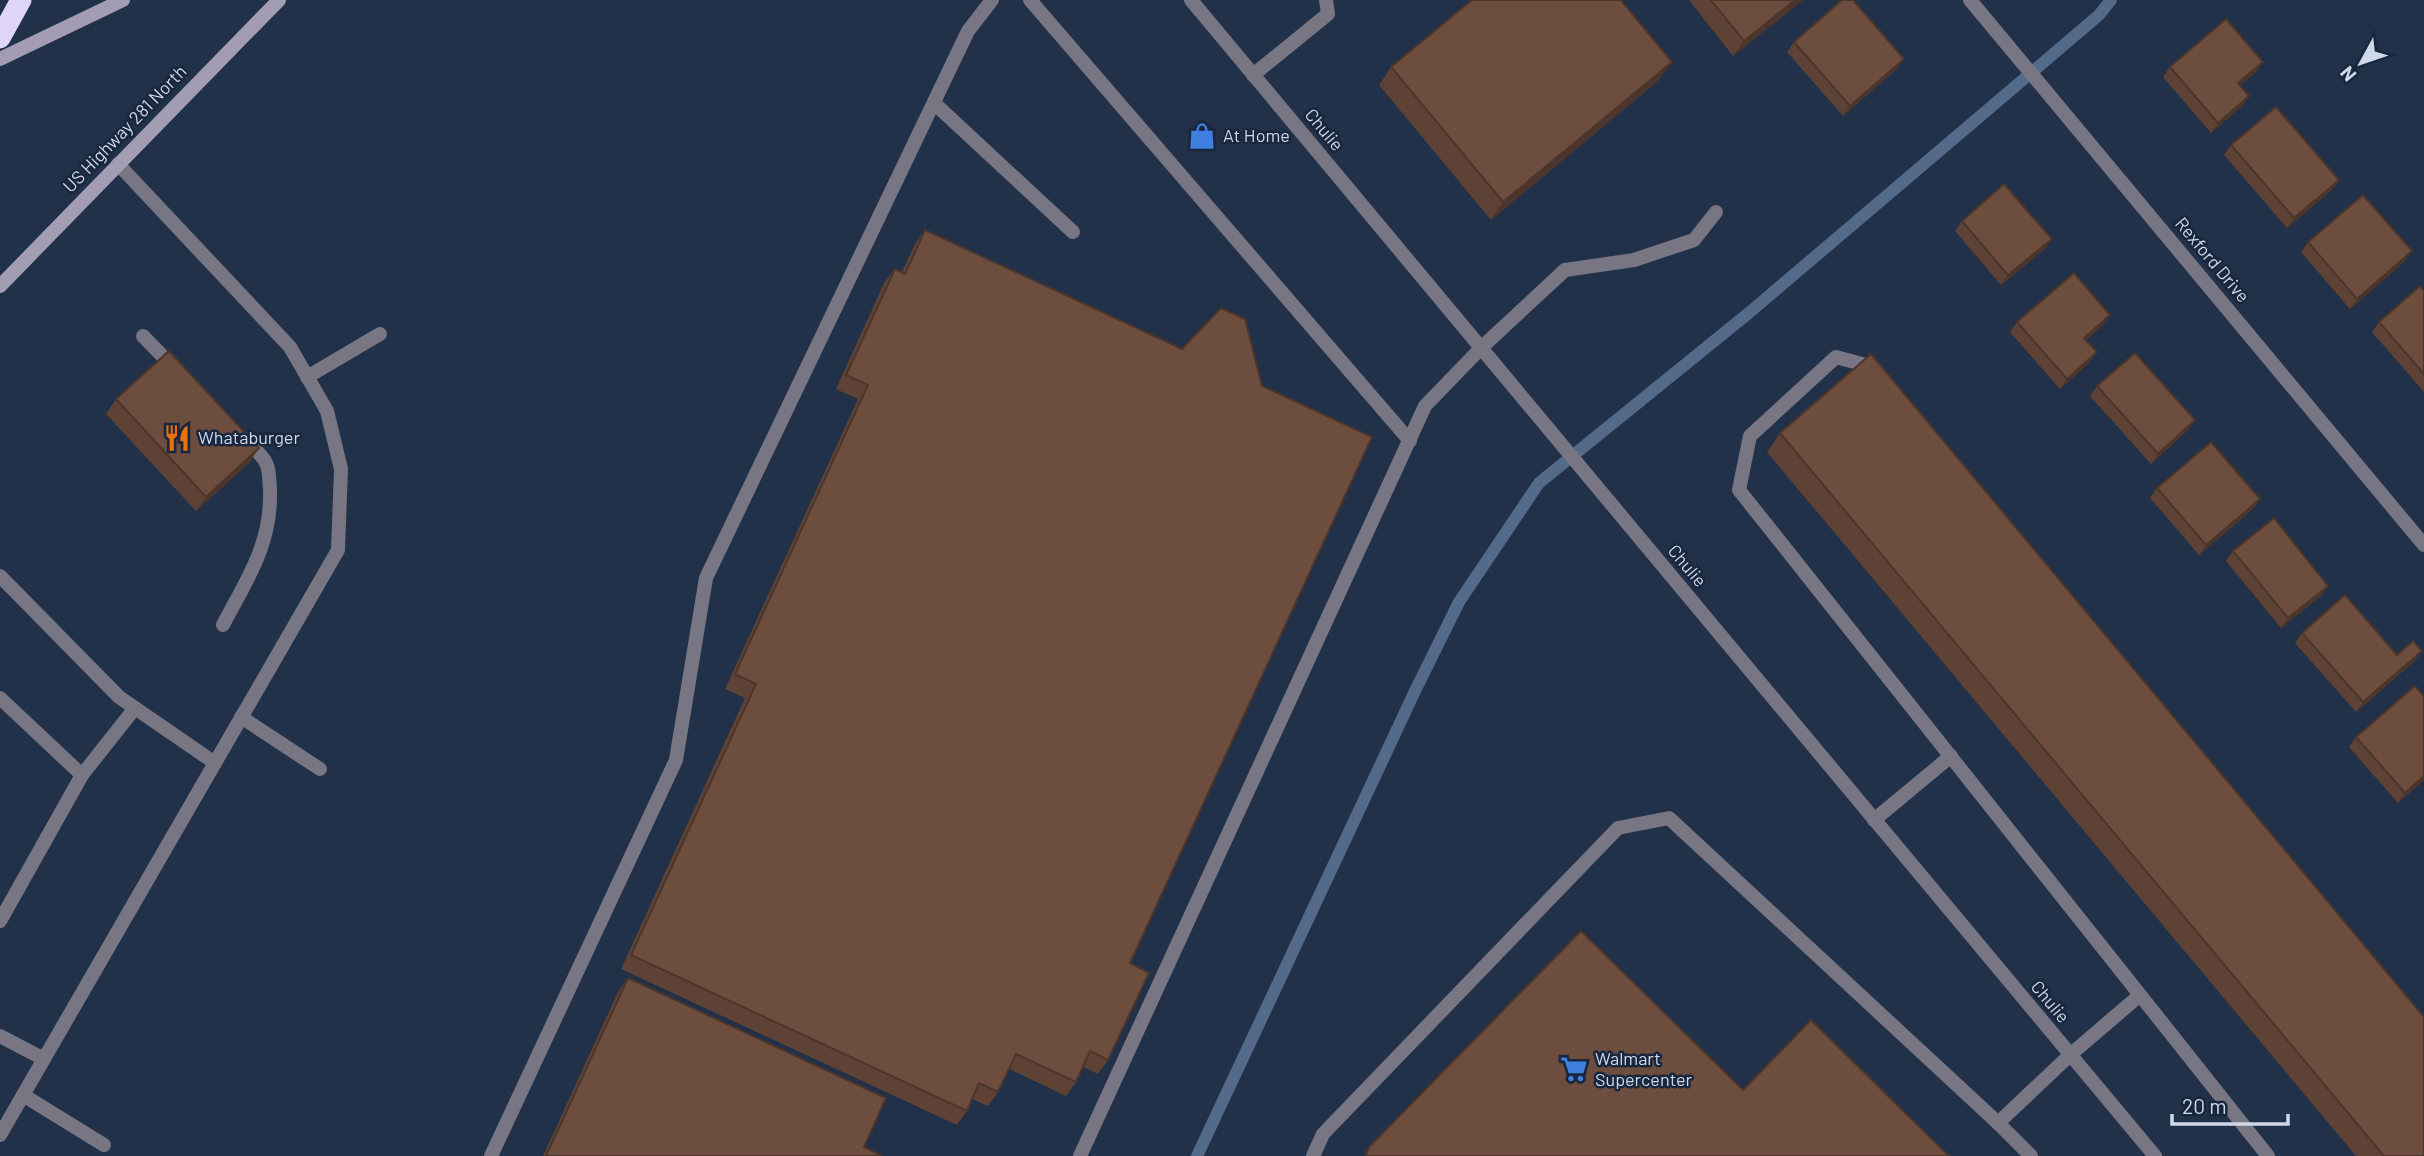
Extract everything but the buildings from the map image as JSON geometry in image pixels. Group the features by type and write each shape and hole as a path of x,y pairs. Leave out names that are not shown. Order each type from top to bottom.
{"highway":[{"path":"0,38 21,0"}],"main road":[{"path":"0,60 123,0"},
{"name":"US Highway 281 North","path":"0,286 279,0"}],"street":[{"path":"491,1156 676,760 706,578 968,31 992,0"},
{"path":"1030,0 1410,440"},
{"name":"Chulie","path":"1191,0 2155,1156"},
{"path":"1253,75 1328,14 1326,0"},
{"name":"Rexford Drive","path":"1970,0 2424,545"},
{"path":"934,103 1073,232"},
{"path":"0,1135 338,550 341,469 327,411 290,347 118,164"},
{"path":"1080,1156 1425,406 1481,348 1565,270 1634,260 1694,240 1716,212"},
{"path":"307,377 380,334"},
{"path":"143,336 190,385"},
{"path":"1891,388 1873,367 1836,357 1750,436 1739,490 2268,1156"},
{"path":"223,625 261,553 268,527 270,502 269,475 265,462 238,433"},
{"path":"0,576 119,697 215,763"},
{"path":"0,698 82,775"},
{"path":"0,921 82,775 135,708"},
{"path":"241,717 320,769"},
{"path":"1874,820 1951,756"},
{"path":"1313,1156 1323,1134 1618,828 1669,818 2031,1156"},
{"path":"1998,1123 2070,1055 2140,995"},
{"path":"0,1036 44,1059"},
{"path":"23,1095 104,1145"}],"waterway":[{"path":"1197,1156 1459,602 1539,483 1750,312 2099,15 2111,0"}],"place":[{"name":"At Home","path":"1202,136"},
{"name":"Whataburger","path":"177,438"},
{"name":"Walmart Supercenter","path":"1574,1069"}]}
